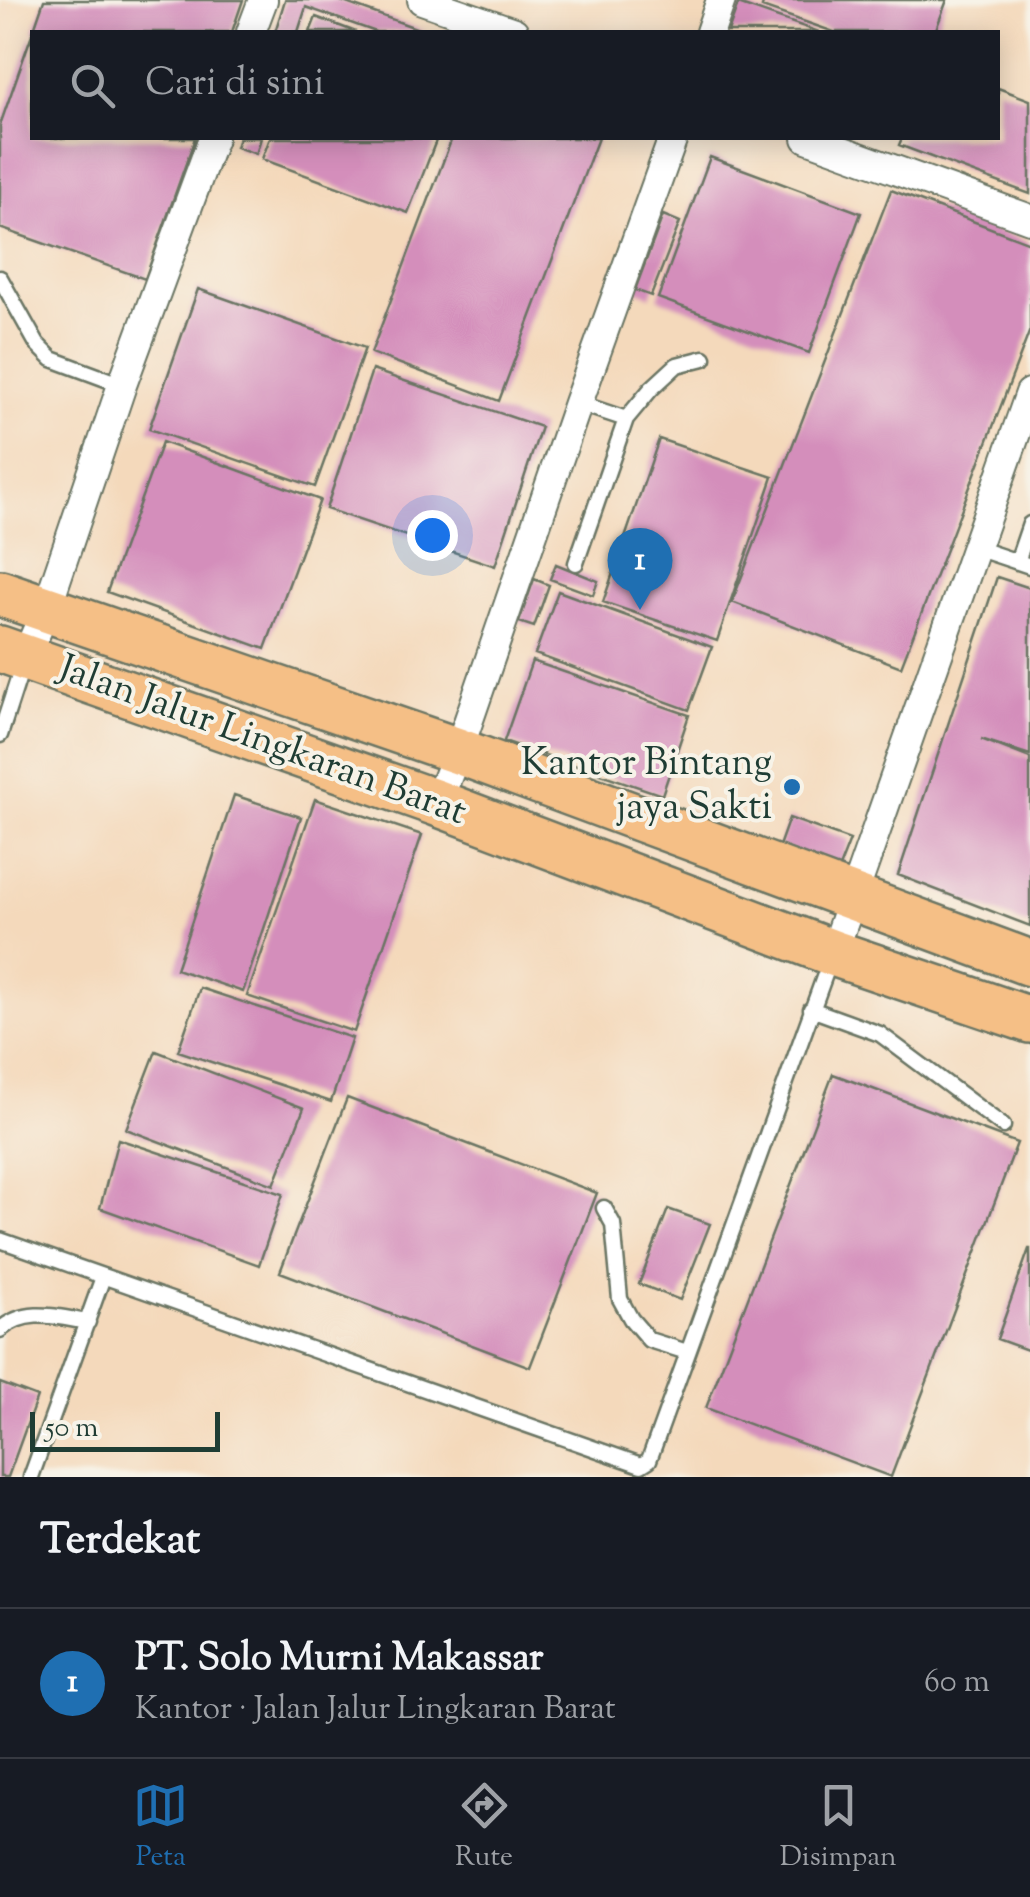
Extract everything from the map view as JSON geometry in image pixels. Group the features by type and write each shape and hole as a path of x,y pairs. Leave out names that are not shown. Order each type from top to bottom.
{"main road":[{"name":"Jalan Jalur Lingkaran Barat","path":"0,593 458,751 1030,963"},
{"name":"Jalan Jalur Lingkaran Barat","path":"13,653 437,803 833,953 1030,1020"}],"street":[{"path":"252,30 263,0"},
{"path":"422,0 508,30"},
{"path":"711,30 721,0"},
{"path":"13,653 46,610 122,385 212,140"},
{"path":"437,803 672,140"},
{"path":"813,140 1030,219"},
{"path":"833,953 1030,393"}],"lane":[{"path":"0,278 37,344 52,359 122,385"},
{"path":"576,562 626,419 650,389 677,365 704,358"},
{"path":"578,403 626,419"},
{"path":"976,548 1024,564 1030,524"},
{"path":"0,735 13,653"},
{"path":"0,1240 641,1464 649,1460 833,953"},
{"path":"811,1009 880,1034 1002,1126"},
{"path":"604,1208 613,1224 620,1299 649,1340 688,1352"},
{"path":"32,1477 104,1277"},
{"path":"0,1330 19,1318 40,1314 88,1322"}],"building":[{"path":"44,0 243,0 233,30 34,30"},
{"path":"285,0 338,0 421,30 370,30 306,7 299,30 276,30"},
{"path":"764,0 947,0 936,30 828,30 762,7"},
{"path":"738,4 813,30 729,30"},
{"path":"316,17 351,30 311,30"},
{"path":"30,40 30,140 194,140 145,279 0,228 0,125"},
{"path":"1000,89 1030,100 1030,194 899,145 901,140 1000,140"},
{"path":"238,140 260,140 256,154 236,147"},
{"path":"269,140 436,140 408,213 262,159"},
{"path":"451,140 597,140 499,401 371,353"},
{"path":"710,157 861,213 809,353 658,298"},
{"path":"891,190 1030,243 1030,330 901,667 732,602"},
{"path":"663,215 680,222 651,296 635,290"},
{"path":"198,289 365,348 315,487 149,429"},
{"path":"372,370 541,427 495,566 326,509"},
{"path":"659,439 773,477 717,641 603,602"},
{"path":"162,442 320,500 265,649 107,592"},
{"path":"556,564 598,581 593,595 550,579"},
{"path":"997,577 1030,588 1030,755 981,739 1030,758 1030,926 898,875"},
{"path":"534,579 549,585 534,627 519,622"},
{"path":"558,591 712,647 689,710 535,654"},
{"path":"532,661 689,715 662,795 504,741"},
{"path":"234,795 301,817 243,992 176,969"},
{"path":"315,799 422,835 354,1032 247,996"},
{"path":"789,818 850,840 839,868 779,846"},
{"path":"200,988 352,1038 331,1102 178,1051"},
{"path":"156,1051 304,1108 274,1185 126,1129"},
{"path":"833,1074 1017,1143 891,1477 706,1408"},
{"path":"347,1098 597,1193 530,1367 280,1272"},
{"path":"118,1139 283,1194 259,1265 100,1208"},
{"path":"668,1209 710,1224 680,1300 639,1284"},
{"path":"1030,1249 1030,1351 997,1339"},
{"path":"0,1383 37,1397 8,1477 0,1477"}],"place":[{"name":"PT. Solo Murni Makassar","path":"640,610"},
{"name":"Kantor Bintang jaya Sakti","path":"792,787"}]}
